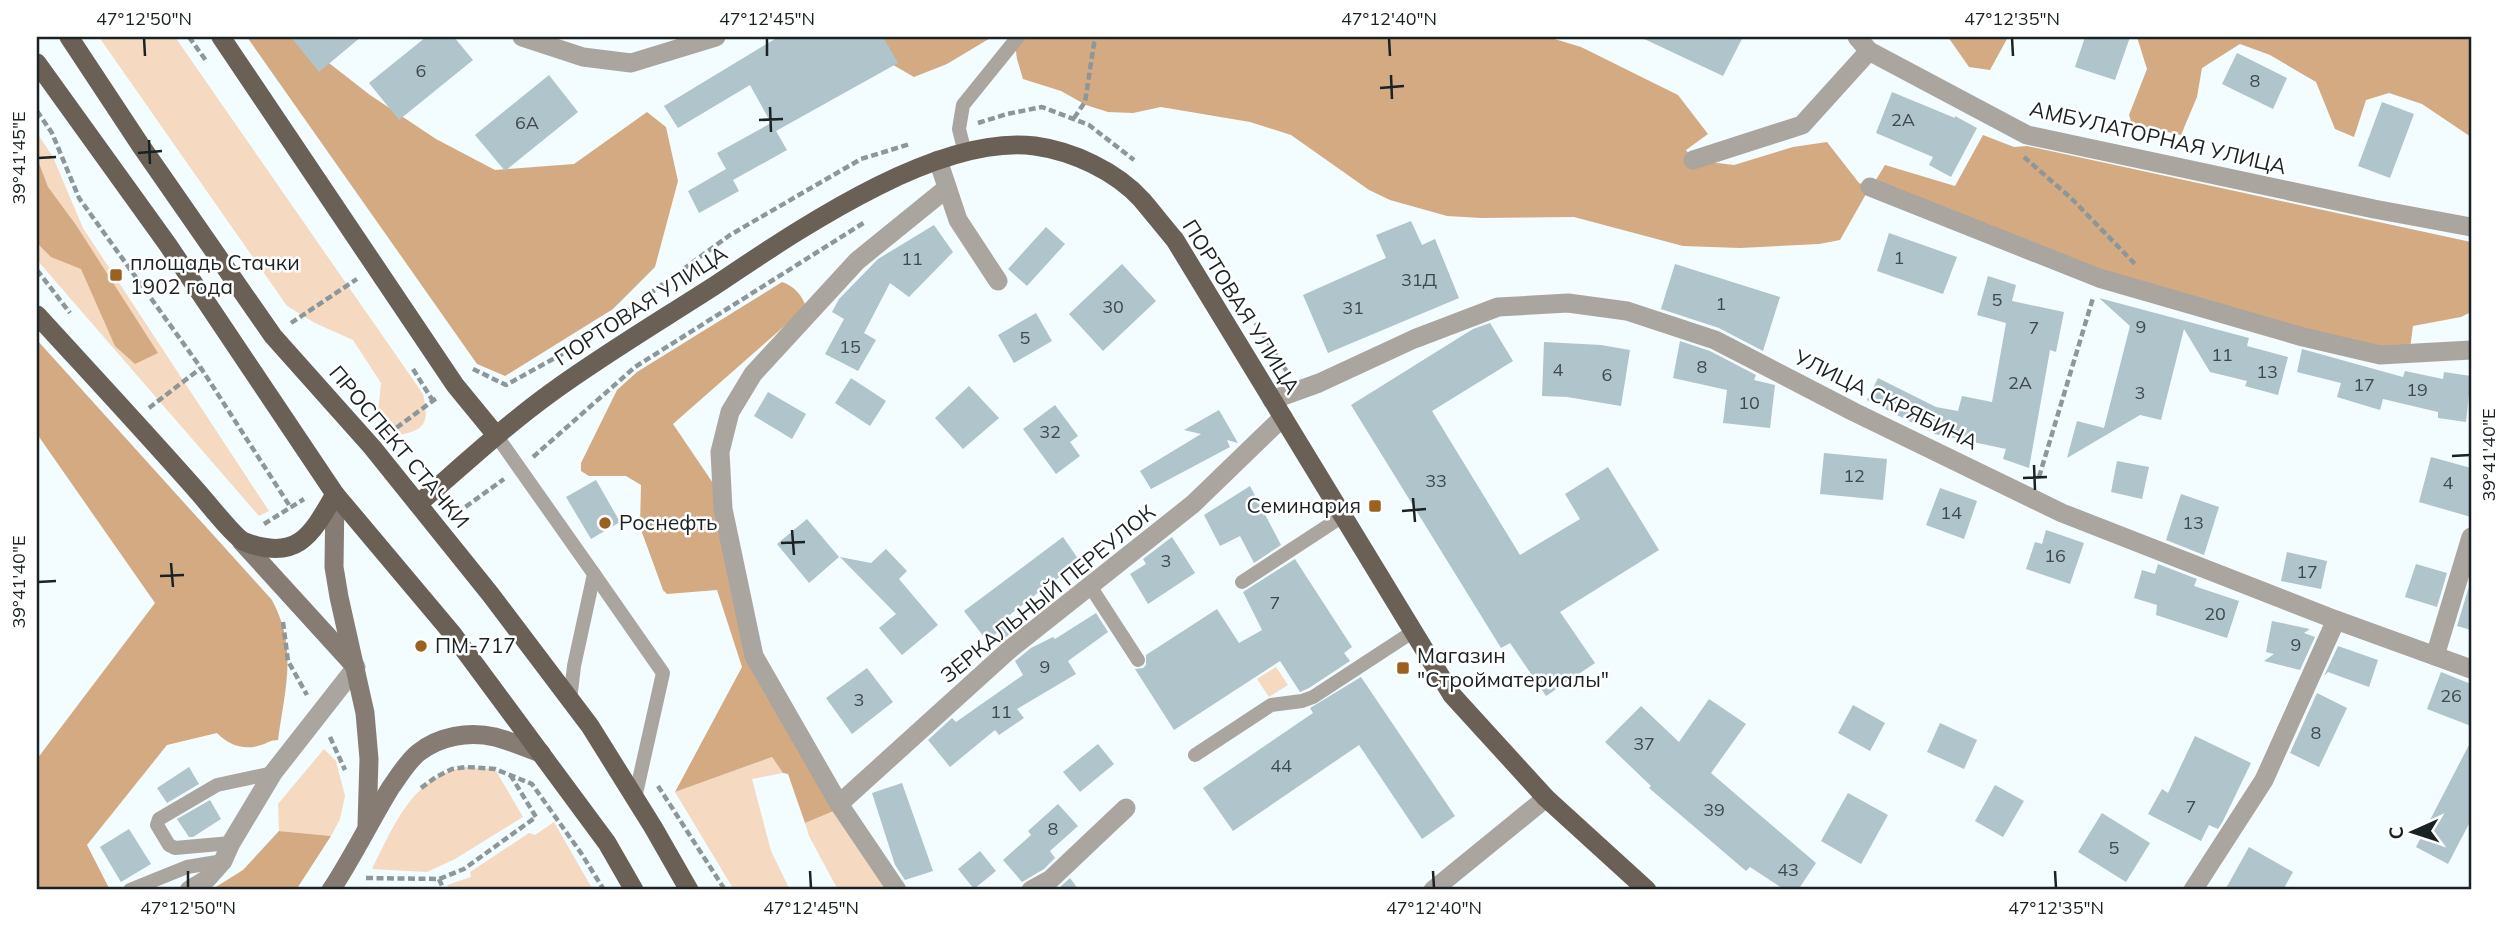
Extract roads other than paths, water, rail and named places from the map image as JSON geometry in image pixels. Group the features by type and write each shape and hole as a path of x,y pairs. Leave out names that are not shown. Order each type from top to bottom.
{"main road":[{"name":"ПРОСПЕКТ СТАЧКИ","path":"69,37 273,336 372,447 484,586 590,726 689,890"},
{"path":"220,37 455,384 496,436"},
{"path":"37,63 168,245 335,494 451,632 607,843 634,890"},
{"name":"ПОРТОВАЯ УЛИЦА","path":"418,504 496,436 551,393 810,222 905,174 938,160 965,153 990,148 1034,146 1077,157 1110,175 1140,197 1175,240 1452,695 1546,798 1647,890"},
{"path":"37,315 356,667"},
{"path":"242,541 274,548 300,543 310,534 335,494"},
{"path":"335,494 334,567 338,597 365,713 369,759 367,825"},
{"path":"331,890 367,825 404,768 417,753 443,739 469,735 494,737 541,753"}],"street":[{"path":"522,37 583,57 631,63 716,37"},
{"path":"1693,160 1802,125 1863,44"},
{"name":"АМБУЛАТОРНАЯ УЛИЦА","path":"1863,44 2027,135 2471,227"},
{"path":"938,160 958,220 999,281"},
{"path":"1870,187 2099,278 2303,337 2379,355 2471,350"},
{"path":"897,890 839,804 754,656 723,509 720,452 730,412 753,374 857,261 947,188"},
{"name":"УЛИЦА СКРЯБИНА","path":"1272,400 1319,383 1413,339 1498,307 1568,303 1627,311 1715,341 2062,513 2336,620 2471,669"},
{"name":"ЗЕРКАЛЬНЫЙ ПЕРЕУЛОК","path":"839,804 1009,650 1193,504 1283,417"},
{"path":"2435,656 2471,537"},
{"path":"2193,890 2264,780 2336,620"},
{"path":"190,890 207,879 223,861 273,773 356,667"},
{"path":"1433,890 1546,798"},
{"path":"1031,890 1051,879 1126,808"}],"lane":[{"path":"965,153 959,129 963,105 1018,37"},
{"path":"496,436 663,673 635,798"},
{"path":"1242,582 1343,516"},
{"path":"570,700 574,666 594,574"},
{"path":"1090,586 1139,660"},
{"path":"1195,755 1271,705 1303,701 1312,697 1414,631"},
{"path":"231,843 175,848 169,845 157,825 159,819 217,785 273,773"},
{"path":"130,890 187,867 223,861"}],"place":[{"name":"площадь Стачки 1902 года","path":"116,275"},
{"name":"Семинария","path":"1375,506"},
{"name":"Роснефть","path":"605,523"},
{"name":"ПМ-717","path":"421,646"},
{"name":"Магазин \"Стройматериалы\"","path":"1403,668"}]}
